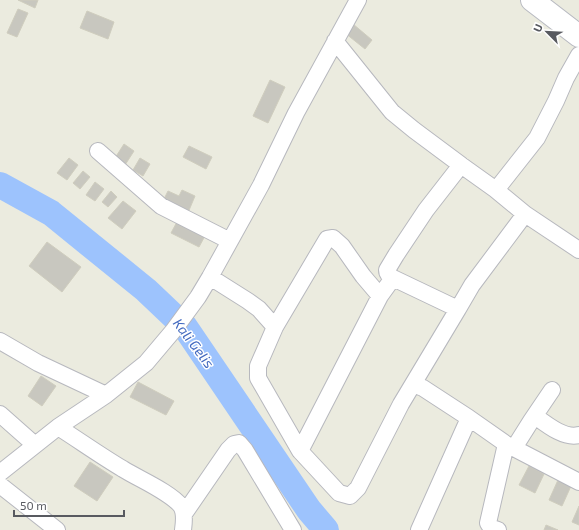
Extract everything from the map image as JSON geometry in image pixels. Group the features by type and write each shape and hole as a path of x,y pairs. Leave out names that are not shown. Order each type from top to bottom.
{"main road":[{"path":"532,0 579,36"}],"street":[{"path":"0,473 58,427 106,395 146,363 173,331 198,297 210,277 261,185 296,113 358,0"},
{"path":"335,41 392,112 414,130 496,190 525,214 579,250"},
{"path":"496,190 537,138 566,78 579,55"},
{"path":"98,151 161,206 230,241"},
{"path":"458,309 393,278 388,274 387,270 426,210 461,165"},
{"path":"380,296 363,276 342,246 333,238 327,239 275,327 258,366 258,378 300,451 339,493 350,496 358,488 412,384 472,285 525,214"},
{"path":"210,277 259,309 275,327"},
{"path":"300,451 380,296 393,278"},
{"path":"0,341 38,363 106,395"},
{"path":"412,384 423,388 510,446 579,482"},
{"path":"498,530 489,526 488,523 510,446 552,390"},
{"path":"0,414 35,445"},
{"path":"534,416 564,434 574,436 579,435"},
{"path":"419,530 470,418"},
{"path":"58,427 124,469 167,494 177,502 182,507 184,514 183,530"},
{"path":"184,514 228,450 234,444 239,443 245,450 293,530"},
{"path":"0,485 57,530"}],"building":[{"path":"18,0 38,0 35,8"},
{"path":"18,9 28,13 17,37 7,33"},
{"path":"87,11 114,22 108,39 80,28"},
{"path":"353,24 372,40 365,49 345,33"},
{"path":"270,80 285,87 268,123 253,116"},
{"path":"124,144 134,151 125,165 115,158"},
{"path":"189,146 212,157 206,169 183,157"},
{"path":"69,158 78,165 67,180 57,173"},
{"path":"140,158 150,164 143,176 133,170"},
{"path":"83,171 90,177 80,189 73,183"},
{"path":"95,182 104,189 95,201 86,195"},
{"path":"182,190 195,196 187,215 162,203 168,191 179,196"},
{"path":"111,191 117,197 108,207 102,202"},
{"path":"123,201 136,211 122,229 108,218"},
{"path":"178,220 206,234 199,247 171,233"},
{"path":"47,242 81,267 62,292 29,266"},
{"path":"41,376 56,386 42,406 28,396"},
{"path":"138,382 174,401 166,415 130,397"},
{"path":"90,462 113,477 97,501 74,486"},
{"path":"529,466 544,474 535,493 519,485"},
{"path":"558,480 571,486 562,506 549,500"},
{"path":"579,506 579,525 572,522"},
{"path":"546,525 558,530 544,530"}],"waterway":[{"name":"Kali Gelis","path":"0,185 51,213 146,290 185,327 309,510 326,530"}]}
